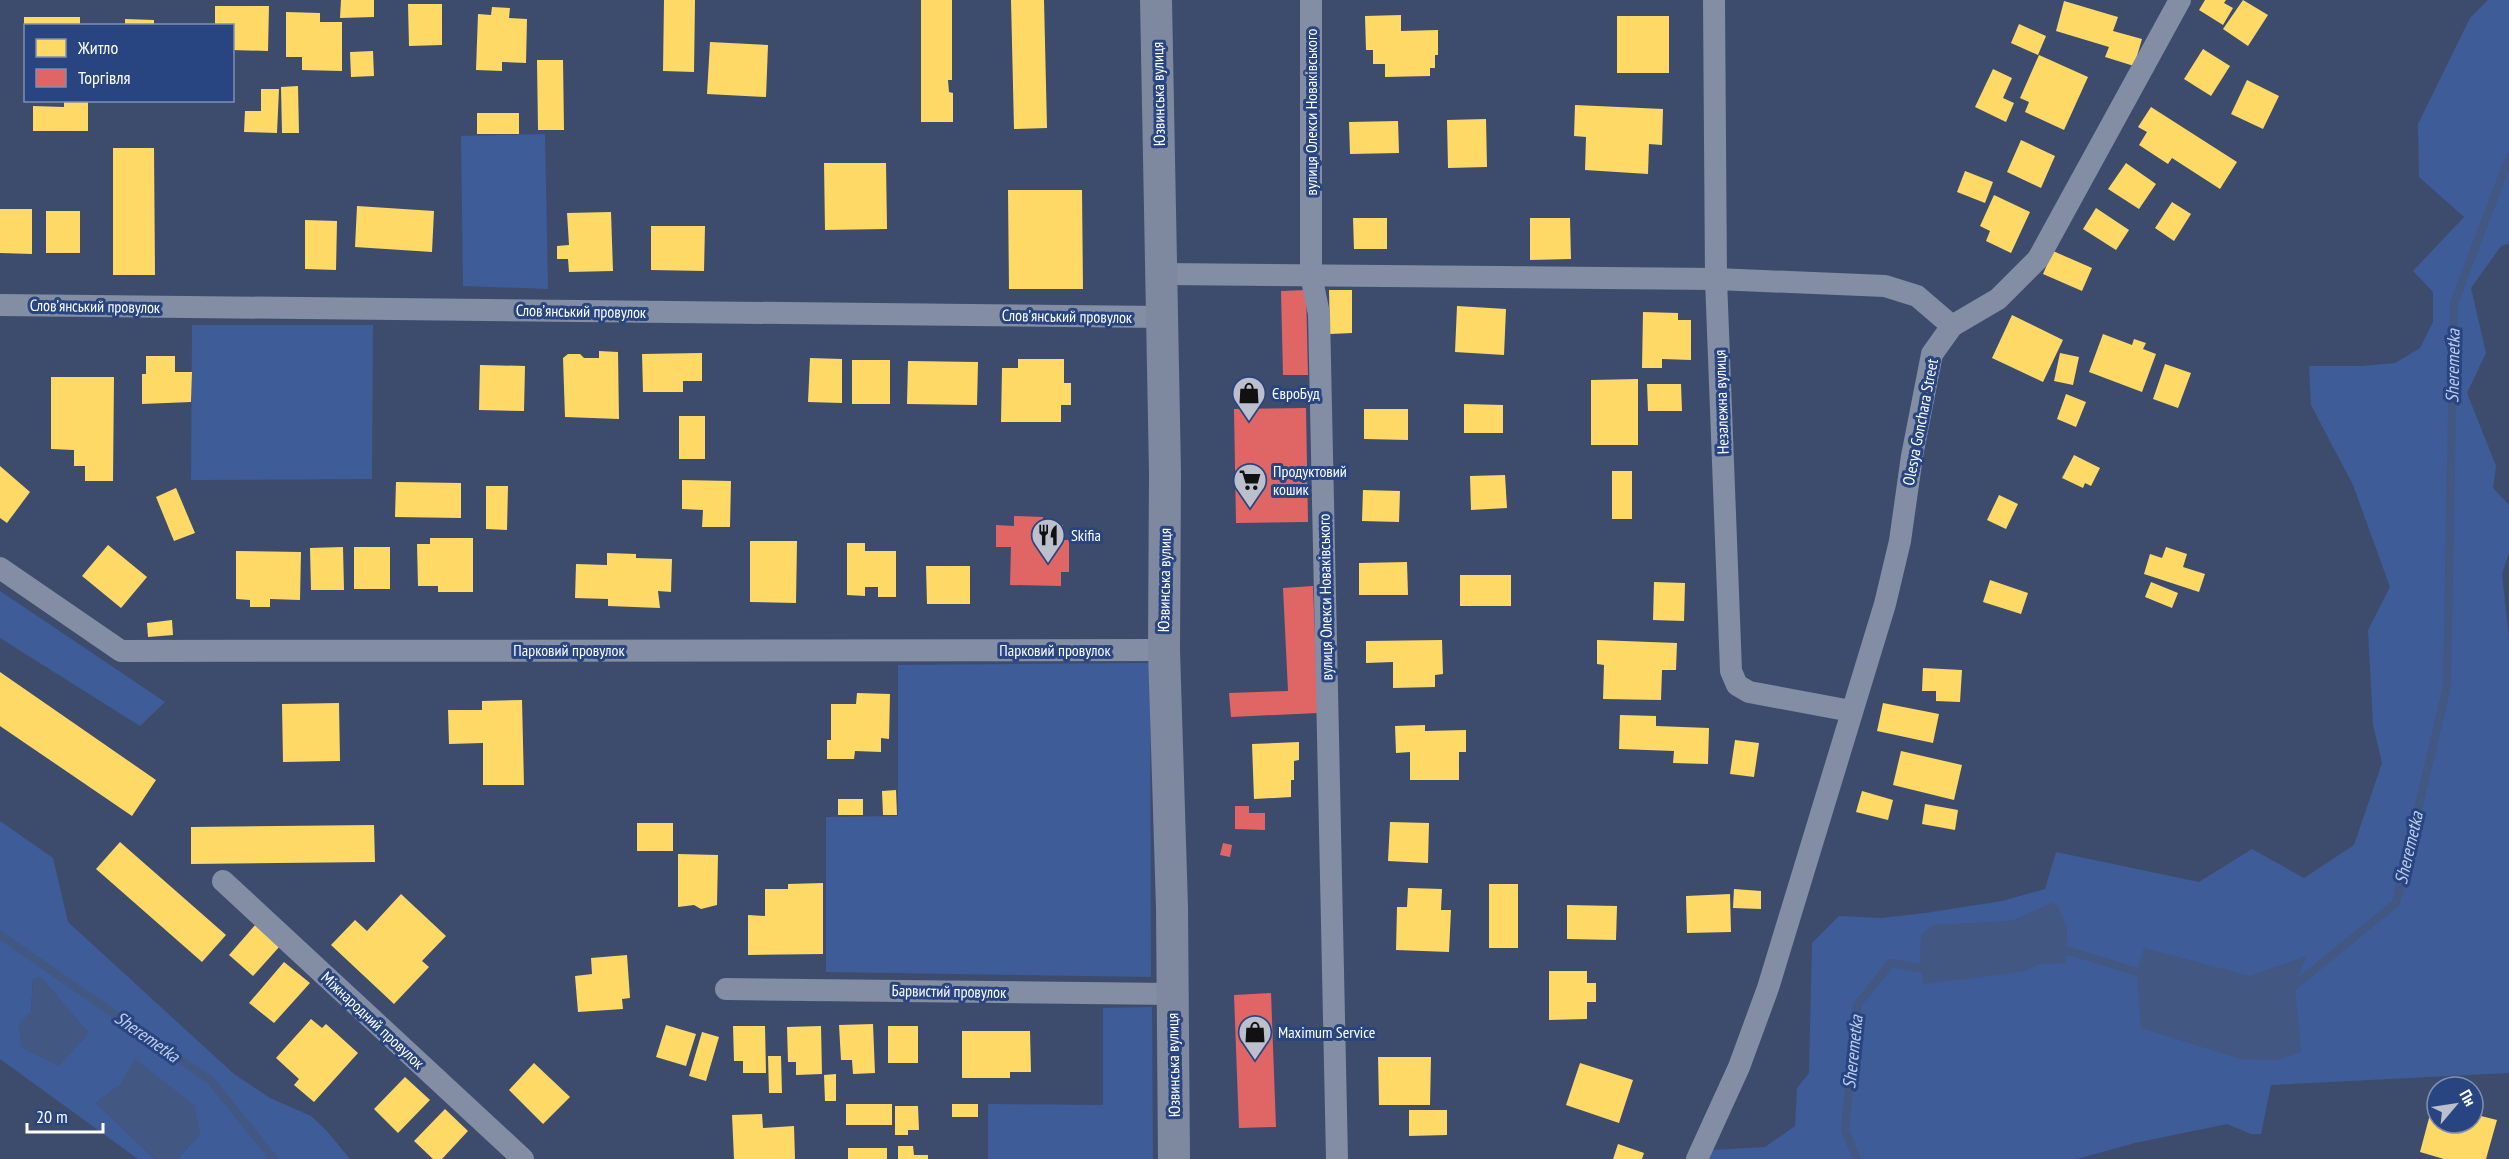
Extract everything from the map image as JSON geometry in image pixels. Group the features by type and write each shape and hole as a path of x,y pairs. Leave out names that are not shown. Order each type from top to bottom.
{"main road":[{"name":"Юзвинська вулиця","path":"1156,0 1165,472 1164,650 1173,993 1174,1159"}],"street":[{"name":"вулиця Олекси Новаківського","path":"1311,0 1311,275 1319,314 1337,1159"},
{"name":"Незалежна вулиця","path":"1714,0 1716,279 1731,671 1737,685 1749,692 1851,711"},
{"name":"Olesya Gonchara Street","path":"1696,1159 1730,1087 1754,1028 1813,844 1894,571 1927,368 1932,354 1952,326 1998,299 2038,260 2180,0"},
{"path":"1162,274 1716,279 1885,286 1917,296 1952,326"},
{"name":"Словʼянський провулок","path":"0,305 1163,317"},
{"name":"Парковий провулок","path":"0,568 122,651 1164,650"},
{"name":"Міжнародний провулок","path":"224,881 523,1159"},
{"name":"Барвистий провулок","path":"726,989 1173,993"}],"shaded area":[{"path":"2488,0 2509,0 2509,244 2501,246 2471,288 2486,353 2467,393 2496,466 2493,488 2509,505 2509,552 2502,574 2509,639 2509,1073 2425,1075 2425,1077 2271,1085 2261,1134 2251,1134 2227,1124 2135,1143 2077,1159 1705,1159 1711,1150 1765,1147 1795,1126 1797,1088 1809,1073 1812,943 1839,916 1882,918 1925,913 2002,901 2045,889 2056,852 2199,882 2252,849 2304,878 2354,845 2382,763 2373,725 2368,630 2390,587 2353,485 2311,405 2309,366 2362,366 2395,363 2420,348 2433,322 2433,292 2413,271 2464,217 2419,177 2418,124 2470,18"},
{"path":"545,134 548,289 463,286 461,136"},
{"path":"192,325 373,325 372,479 191,480"},
{"path":"0,591 165,702 140,726 0,638"},
{"path":"1150,663 1151,977 826,972 826,817 898,816 898,665"},
{"path":"0,821 53,858 68,922 234,1074 270,1098 311,1116 350,1159 177,1159 200,1134 120,1085 96,1103 155,1159 138,1159 0,1059","holes":["33,979 59,1066 31,1012"]},
{"path":"2052,903 2058,906 2067,929 2066,963 2039,964 2023,972 1924,984 1920,968 1921,935 1932,925 2011,921"},
{"path":"2144,948 2250,976 2306,956 2295,986 2301,1052 2278,1060 2241,1059 2141,1028 2137,973"},
{"path":"41,977 89,1033 59,1066 22,1048 18,1025 31,1012 33,979"},
{"path":"1152,1007 1153,1159 988,1159 988,1104 1103,1105 1103,1008"},
{"path":"135,1059 194,1105 200,1134 177,1159 155,1159 96,1103 120,1085"}],"building: Житло":[{"path":"341,0 374,0 374,17 340,18"},
{"path":"664,0 695,0 694,72 663,71"},
{"path":"921,0 952,0 952,80 948,80 949,92 953,93 953,122 921,122"},
{"path":"1011,0 1044,0 1047,128 1014,129"},
{"path":"2205,0 2226,0 2224,3 2233,8 2223,25 2199,10"},
{"path":"2243,0 2268,15 2248,46 2223,29"},
{"path":"2064,1 2118,17 2113,31 2142,39 2134,66 2105,57 2109,47 2056,31"},
{"path":"408,4 442,4 442,45 409,46"},
{"path":"215,6 269,6 268,51 234,50 234,24 215,24"},
{"path":"492,7 510,8 509,18 527,19 526,63 502,62 502,71 476,70 478,14 491,15"},
{"path":"286,12 320,13 320,22 342,22 342,71 302,70 302,57 286,57"},
{"path":"1401,15 1401,31 1438,30 1438,55 1435,55 1435,68 1430,68 1430,76 1385,77 1385,64 1373,64 1373,50 1366,50 1365,16"},
{"path":"1617,16 1669,16 1669,73 1617,73"},
{"path":"24,17 80,17 80,24 24,24"},
{"path":"125,19 154,20 154,24 125,24"},
{"path":"2019,24 2046,36 2038,55 2011,43"},
{"path":"710,42 768,45 766,97 707,94"},
{"path":"2203,49 2230,66 2211,96 2184,79"},
{"path":"373,51 374,76 351,77 350,52"},
{"path":"2039,55 2088,77 2064,130 2025,112 2029,102 2020,98"},
{"path":"537,60 563,60 564,130 538,130"},
{"path":"1993,69 2012,78 2003,98 2014,103 2006,122 1975,107"},
{"path":"2247,80 2279,96 2263,129 2231,114"},
{"path":"298,86 299,133 282,133 281,87"},
{"path":"261,89 279,89 277,133 244,132 245,111 261,111"},
{"path":"64,102 88,102 88,131 33,131 33,106 64,107"},
{"path":"1575,105 1663,109 1662,145 1649,144 1648,174 1585,170 1586,137 1574,136"},
{"path":"2151,107 2237,162 2220,189 2172,158 2168,164 2139,145 2147,132 2138,127"},
{"path":"477,113 519,113 519,134 477,134"},
{"path":"1486,119 1487,167 1448,168 1447,120"},
{"path":"1398,121 1399,153 1350,154 1349,122"},
{"path":"2021,140 2055,156 2041,188 2007,172"},
{"path":"113,148 154,148 155,275 113,275"},
{"path":"824,163 886,163 887,229 825,230"},
{"path":"2126,163 2156,184 2139,209 2108,189"},
{"path":"1965,171 1993,182 1985,203 1957,192"},
{"path":"1008,190 1082,190 1083,289 1009,289"},
{"path":"1994,195 2030,212 2011,253 1986,241 1990,231 1980,226"},
{"path":"2172,202 2191,214 2174,241 2155,228"},
{"path":"357,206 434,211 432,252 355,247"},
{"path":"2096,208 2129,230 2116,250 2083,229"},
{"path":"0,209 32,209 32,254 0,253"},
{"path":"46,211 80,211 80,253 46,253"},
{"path":"611,212 613,271 569,272 568,259 557,259 557,246 569,245 567,213"},
{"path":"1353,218 1387,218 1387,249 1354,249"},
{"path":"1530,218 1570,218 1571,259 1530,260"},
{"path":"305,220 337,221 336,270 305,269"},
{"path":"651,226 705,226 704,271 651,270"},
{"path":"2053,251 2092,268 2082,291 2043,274"},
{"path":"1329,290 1352,290 1352,333 1330,334"},
{"path":"1457,306 1506,309 1504,355 1455,352"},
{"path":"1643,312 1678,313 1678,320 1691,320 1691,360 1662,359 1662,368 1642,368"},
{"path":"2012,315 2063,340 2043,382 1992,358"},
{"path":"2103,334 2132,345 2134,339 2146,343 2143,349 2156,354 2142,392 2089,372"},
{"path":"599,351 618,352 619,419 565,417 563,358 568,354 580,354 584,358 599,358"},
{"path":"702,353 702,381 683,381 683,392 643,392 642,354"},
{"path":"2060,353 2079,357 2073,385 2054,381"},
{"path":"146,356 175,356 175,372 192,372 191,402 142,404 142,374 146,374"},
{"path":"810,358 842,359 842,403 808,402"},
{"path":"1018,359 1064,359 1064,383 1071,383 1071,405 1061,405 1061,422 1001,422 1002,368 1018,368"},
{"path":"852,360 890,360 890,404 852,404"},
{"path":"908,361 978,362 977,405 907,404"},
{"path":"2165,364 2191,373 2178,408 2153,399"},
{"path":"480,365 525,366 524,411 479,410"},
{"path":"51,377 114,377 113,481 85,481 85,466 74,466 74,450 51,449"},
{"path":"1638,379 1638,445 1591,445 1591,380"},
{"path":"1647,384 1681,384 1682,411 1648,411"},
{"path":"2066,394 2086,402 2076,427 2057,419"},
{"path":"1464,404 1503,405 1503,433 1464,433"},
{"path":"1364,409 1408,409 1408,440 1364,439"},
{"path":"679,416 705,416 705,459 679,459"},
{"path":"2074,455 2100,468 2091,486 2085,483 2083,488 2062,478"},
{"path":"0,466 30,492 7,523 0,518"},
{"path":"1612,471 1632,471 1632,519 1612,519"},
{"path":"1505,475 1507,508 1471,510 1470,476"},
{"path":"682,480 731,481 730,527 702,527 703,510 682,509"},
{"path":"396,482 461,483 461,518 395,517"},
{"path":"486,486 508,486 507,530 486,529"},
{"path":"176,488 195,533 174,541 156,497"},
{"path":"1363,490 1400,491 1399,522 1362,521"},
{"path":"1999,495 2018,504 2006,529 1987,520"},
{"path":"430,538 473,538 473,592 438,592 438,586 418,586 417,544 430,544"},
{"path":"750,541 797,541 796,603 750,602"},
{"path":"847,543 865,543 865,551 896,551 896,597 878,597 878,587 865,587 865,596 847,595"},
{"path":"108,545 147,577 121,608 82,576"},
{"path":"343,547 344,590 311,590 310,548"},
{"path":"354,547 390,547 390,589 354,589"},
{"path":"2166,547 2187,554 2183,567 2205,574 2199,592 2144,574 2150,554 2162,558"},
{"path":"236,551 301,552 300,600 270,599 270,607 250,607 250,600 236,599"},
{"path":"607,553 636,554 636,558 672,559 671,592 658,591 660,608 608,606 608,599 575,598 576,564 607,565"},
{"path":"1407,562 1408,595 1359,595 1359,563"},
{"path":"926,566 970,566 970,604 927,604"},
{"path":"1460,575 1511,575 1511,606 1460,606"},
{"path":"1990,580 2028,593 2021,614 1983,602"},
{"path":"1654,582 1685,583 1684,621 1653,620"},
{"path":"2151,582 2178,593 2172,608 2145,597"},
{"path":"172,620 173,635 148,637 147,623"},
{"path":"1442,640 1443,674 1435,675 1435,687 1393,688 1393,662 1366,663 1366,641"},
{"path":"1597,640 1677,643 1676,670 1662,670 1661,700 1603,699 1604,665 1597,664"},
{"path":"1923,668 1962,670 1960,702 1936,701 1936,691 1922,691"},
{"path":"0,672 156,780 132,816 0,726"},
{"path":"857,693 890,694 889,739 881,738 881,752 855,751 854,759 827,759 827,740 831,740 831,704 856,704"},
{"path":"522,700 524,785 483,785 483,743 449,744 448,710 482,710 482,701"},
{"path":"339,703 340,761 283,762 282,704"},
{"path":"1883,703 1939,714 1933,743 1877,731"},
{"path":"1620,715 1656,716 1656,726 1709,728 1708,764 1673,763 1674,751 1619,749"},
{"path":"1425,725 1425,731 1466,730 1466,752 1459,752 1459,780 1410,780 1410,752 1396,753 1395,726"},
{"path":"1735,740 1759,743 1754,777 1730,774"},
{"path":"1299,742 1299,760 1294,761 1291,797 1254,799 1252,744"},
{"path":"1901,751 1962,765 1954,800 1893,785"},
{"path":"896,790 897,815 883,815 882,791"},
{"path":"1862,791 1893,800 1888,820 1856,812"},
{"path":"838,799 863,799 863,815 838,815"},
{"path":"1925,804 1958,810 1955,830 1922,824"},
{"path":"1390,822 1429,823 1428,863 1388,861"},
{"path":"637,823 673,823 673,851 637,851"},
{"path":"374,825 375,862 191,864 191,827"},
{"path":"120,842 226,935 202,962 96,869"},
{"path":"678,854 718,855 717,905 701,909 694,905 678,907"},
{"path":"823,883 823,954 748,955 748,915 765,916 765,889 788,889 788,884"},
{"path":"1489,884 1518,884 1518,948 1489,948"},
{"path":"1408,888 1442,889 1441,910 1451,910 1449,952 1396,950 1397,907 1407,907"},
{"path":"1734,889 1761,891 1761,909 1733,908"},
{"path":"401,894 446,936 422,961 429,967 394,1004 331,945 355,920 367,931"},
{"path":"1730,894 1731,932 1687,933 1686,896"},
{"path":"1567,905 1617,906 1616,940 1567,939"},
{"path":"256,924 280,946 253,976 229,955"},
{"path":"627,955 630,998 622,999 623,1009 578,1012 575,976 592,974 591,958"},
{"path":"284,962 310,983 274,1023 249,1003"},
{"path":"1549,971 1587,971 1587,983 1596,983 1596,1002 1587,1002 1587,1019 1549,1020"},
{"path":"311,1019 322,1028 326,1024 358,1053 314,1102 294,1085 299,1079 276,1058"},
{"path":"873,1024 875,1073 853,1074 852,1060 841,1060 839,1025"},
{"path":"666,1025 696,1034 686,1066 656,1057"},
{"path":"733,1026 765,1026 766,1073 743,1073 743,1061 734,1061"},
{"path":"821,1026 822,1074 796,1075 796,1062 788,1062 787,1027"},
{"path":"888,1026 918,1026 918,1063 888,1063"},
{"path":"962,1031 1030,1031 1031,1072 1010,1072 1010,1078 962,1078"},
{"path":"702,1032 719,1037 706,1081 689,1076"},
{"path":"768,1056 781,1056 782,1093 769,1093"},
{"path":"1378,1057 1431,1057 1430,1105 1379,1105"},
{"path":"534,1063 570,1097 543,1124 509,1090"},
{"path":"1580,1063 1633,1080 1619,1123 1566,1105"},
{"path":"836,1074 836,1101 825,1101 824,1075"},
{"path":"405,1077 430,1100 398,1133 374,1109"},
{"path":"846,1104 892,1104 892,1125 846,1125"},
{"path":"952,1104 978,1104 978,1117 952,1117"},
{"path":"895,1106 918,1106 919,1130 908,1130 908,1135 895,1135"},
{"path":"445,1109 468,1131 442,1159 433,1159 414,1141"},
{"path":"1409,1110 1447,1110 1447,1135 1409,1136"},
{"path":"762,1114 763,1128 794,1126 795,1159 734,1159 732,1115"},
{"path":"2485,1117 2497,1120 2486,1159 2444,1159 2420,1152 2425,1133 2425,1135 2485,1135"},
{"path":"1618,1144 1644,1153 1642,1159 1613,1159"},
{"path":"898,1146 913,1146 914,1155 928,1155 928,1159 898,1159"},
{"path":"848,1148 887,1148 887,1159 848,1159"}],"building: Торгівля":[{"path":"1306,290 1308,375 1283,375 1281,291"},
{"path":"1306,408 1308,522 1236,523 1234,409"},
{"path":"1014,516 1043,517 1042,525 1063,525 1063,540 1069,540 1069,572 1061,572 1061,586 1010,585 1011,547 996,547 996,525 1014,526"},
{"path":"1313,586 1318,713 1231,717 1229,693 1288,691 1283,588"},
{"path":"1235,806 1249,806 1249,813 1265,813 1265,830 1235,829"},
{"path":"1223,843 1232,845 1230,857 1220,855"},
{"name":"Maximum Service","path":"1271,993 1276,1127 1239,1128 1234,995"}],"waterway":[{"name":"Sheremetka","path":"2288,991 2396,903 2447,686 2454,303 2509,158"},
{"name":"Sheremetka","path":"0,935 211,1081 274,1159"},
{"name":"Sheremetka","path":"2058,951 2066,950 2147,975"},
{"name":"Sheremetka","path":"1857,1159 1845,1130 1857,1005 1891,963 1920,968 1930,966"}],"place":[{"name":"ЄвроБуд","path":"1249,422"},
{"name":"Продуктовий кошик","path":"1250,509"},
{"name":"Skifia","path":"1048,564"},
{"name":"Maximum Service","path":"1255,1061"}]}
